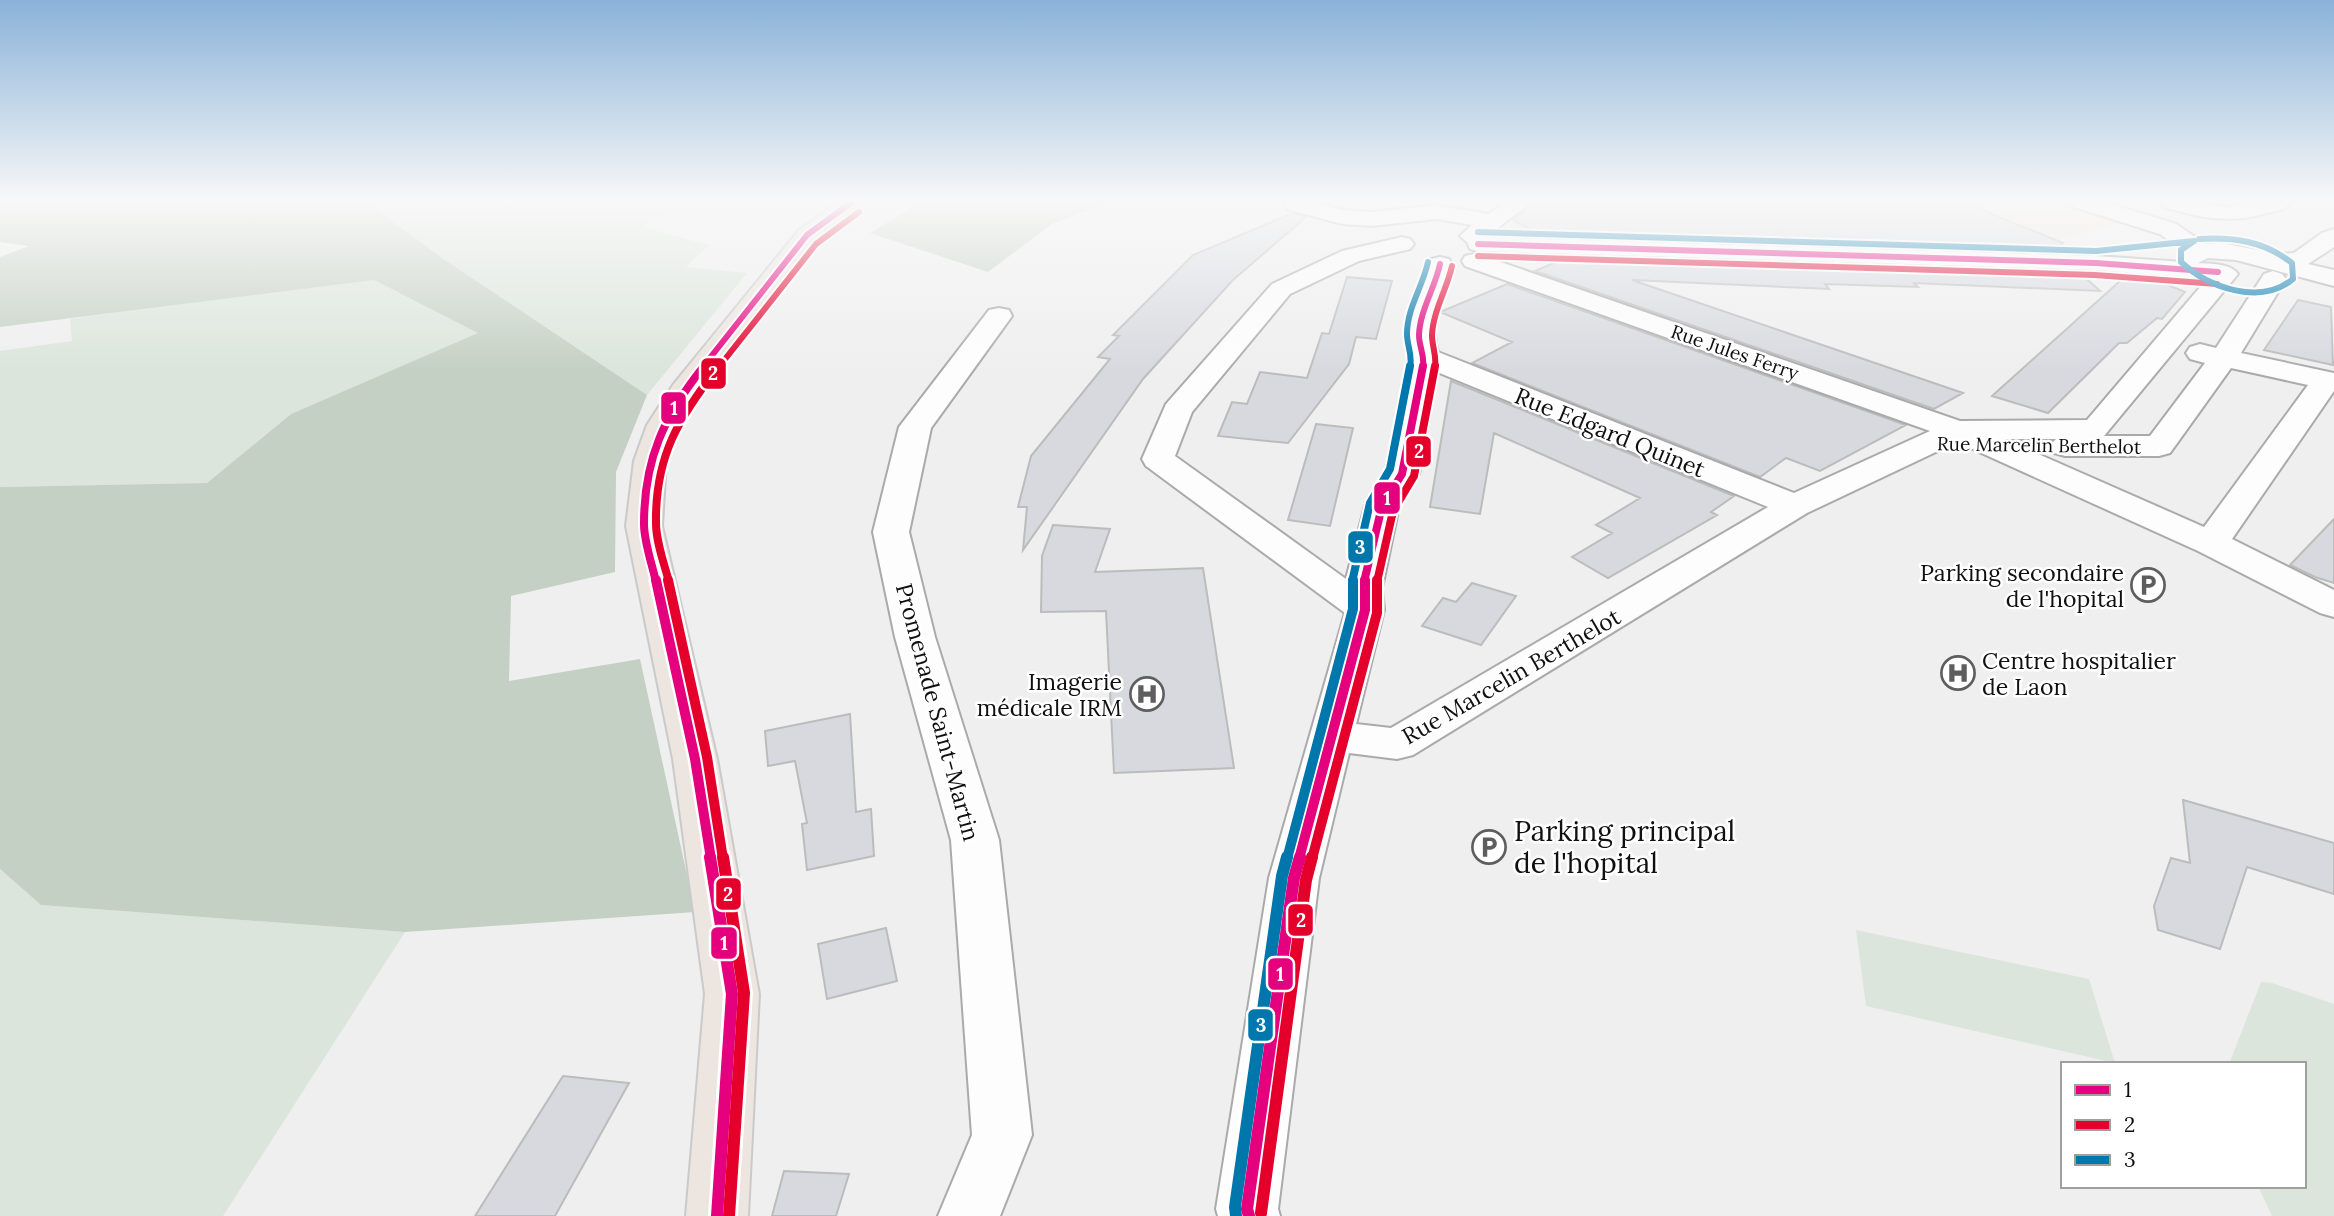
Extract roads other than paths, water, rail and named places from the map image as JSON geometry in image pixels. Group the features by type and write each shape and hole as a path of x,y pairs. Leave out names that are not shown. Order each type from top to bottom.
{"main road":[{"path":"717,1216 732,994 695,759 644,526 650,461 663,425 684,391 788,259"}],"street":[{"path":"1345,259 1281,289 1177,410 1158,459 1365,610"},
{"path":"1422,259 1440,264 1451,259"},
{"name":"Rue Jules Ferry","path":"1500,259 1942,437"},
{"path":"1950,259 2095,262 2222,273 2251,279 2301,259"},
{"path":"2095,262 2129,259"},
{"path":"2194,259 2199,264 2222,273"},
{"path":"2247,259 2272,270 2334,284"},
{"path":"1249,1216 1247,1209 1294,878 1365,610 1363,588 1382,506 1402,474 1425,357 1419,336 1427,299 1437,279 1440,264"},
{"path":"2272,270 2334,278"},
{"name":"Rue Marcelin Berthelot","path":"1942,437 1995,447 2159,446 2223,359 2272,270"},
{"name":"Rue Marcelin Berthelot","path":"1333,736 1397,744 1543,659 1794,506 1942,437 2096,429 2168,344 2222,273"},
{"name":"Promenade Saint-Martin","path":"969,1216 1002,1135 975,840 915,637 891,532 915,427 999,316"},
{"path":"2168,344 2223,359 2330,381 2211,543"},
{"name":"Rue Edgard Quinet","path":"1425,357 1794,506"},
{"path":"1995,447 2211,543 2334,605"}],"place":[{"name":"Parking secondaire de l'hopital","path":"2148,585"},
{"name":"Centre hospitalier de Laon","path":"1958,673"},
{"name":"Imagerie médicale IRM","path":"1147,694"},
{"name":"Parking principal de l'hopital","path":"1489,847"}]}
